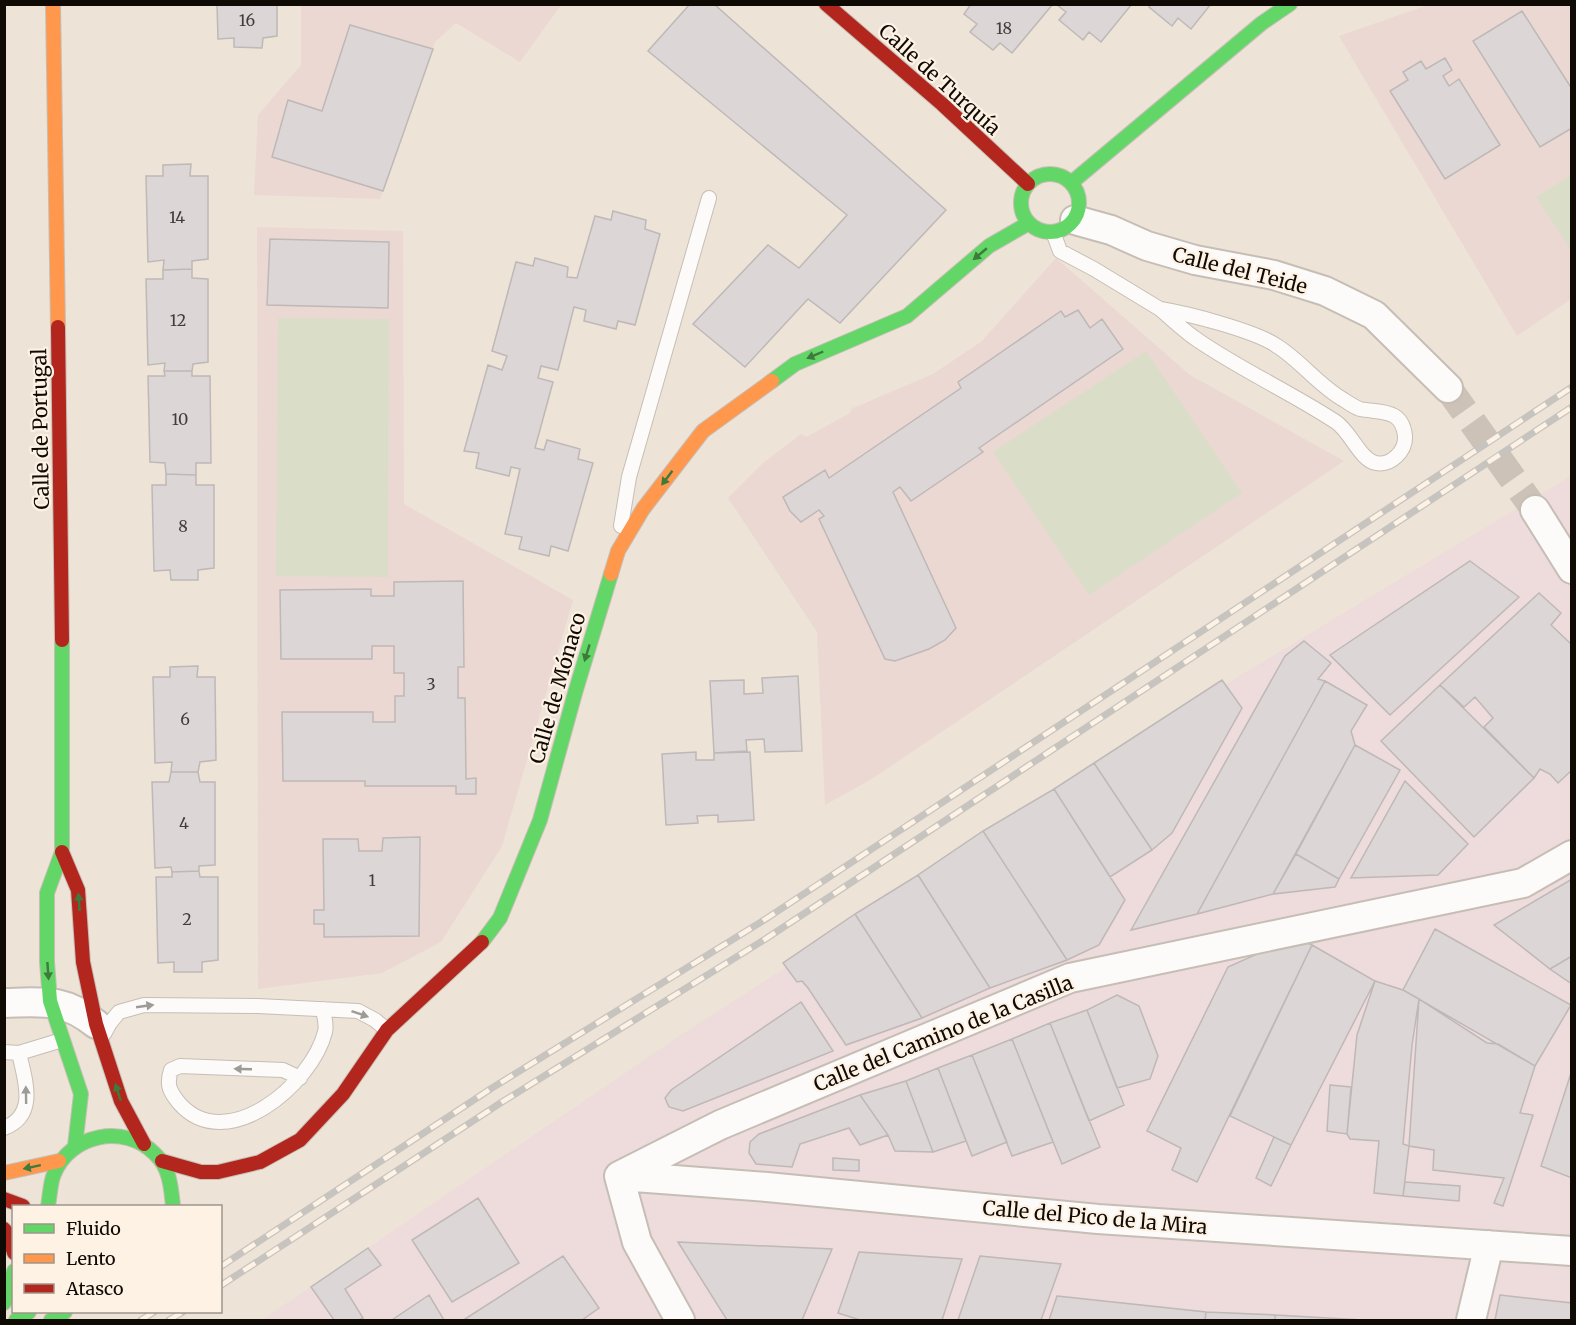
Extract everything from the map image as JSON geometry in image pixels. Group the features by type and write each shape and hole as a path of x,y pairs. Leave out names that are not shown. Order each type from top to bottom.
{"street":[{"name":"Calle de Portugal","path":"54,4 63,689 62,852 47,892 47,962 50,1001 81,1094 75,1146"},
{"name":"Calle de Turquía","path":"826,4 942,104 1028,184"},
{"path":"1071,183 1262,23 1290,4"},
{"path":"1049,174 1061,176 1071,183 1080,201 1079,210 1064,226 1040,230 1029,224 1022,208 1023,191 1028,184 1038,177 1049,174"},
{"name":"Calle de Mónaco","path":"162,1161 201,1172 218,1172 260,1162 300,1140 343,1094 387,1030 478,948 500,918 540,820 618,551 643,509 703,431 795,364 908,316 989,246 1029,224"},
{"name":"Calle del Teide","path":"1064,226 1111,230 1147,246 1175,254 1274,274 1325,291 1374,315 1448,388"},
{"path":"1535,510 1572,569"},
{"name":"Calle de Portugal","path":"62,852 78,890 83,962 99,1031 121,1101 144,1144"},
{"name":"Calle del Camino de la Casilla","path":"619,1176 720,1125 1070,978 1523,883 1572,855"},
{"path":"4,1003 50,1001 74,1009 99,1031"},
{"path":"48,1205 51,1175 59,1161 75,1146 91,1138 109,1135 127,1137 144,1144 162,1161 169,1174 173,1190 173,1205"},
{"path":"4,1173 59,1161"},
{"path":"619,1176 637,1242 681,1320"},
{"name":"Calle del Pico de la Mira","path":"619,1176 767,1187 1098,1219 1572,1251"},
{"path":"4,1198 21,1205"},
{"path":"4,1229 12,1247"},
{"path":"1471,1320 1489,1245"},
{"path":"4,1303 12,1281"}],"lane":[{"path":"616,558 629,477 709,198"},
{"path":"1064,226 1060,251 1160,309 1197,340 1345,428 1367,460 1378,464 1393,460 1401,451 1405,438 1402,425 1390,412 1358,408 1340,398 1276,345 1253,335 1160,309"},
{"path":"99,1031 119,1012 144,1005 258,1006 358,1011 387,1030"},
{"path":"300,1078 283,1070 180,1066 171,1070 168,1079 169,1091 183,1107 205,1121 230,1122 255,1113 280,1097 300,1078 309,1066 326,1029 323,1009"},
{"path":"4,1052 20,1053 62,1040"},
{"path":"4,1128 15,1124 26,1107 27,1089 20,1053"}],"shaded area":[{"path":"301,5 561,5 520,62 456,23 435,42 380,199 254,195 258,115 301,65"},
{"path":"1428,5 1571,5 1571,299 1517,336 1339,36"},
{"path":"257,227 403,231 404,504 573,600 502,846 441,942 382,973 258,989"},
{"path":"1056,258 1190,375 1344,461 870,780 825,805 817,632 728,498 763,463 801,434 806,437 850,413 851,409 933,374 982,341"},
{"path":"1571,476 1571,1320 262,1320 681,1035 1236,678"}],"green space":[{"path":"1571,175 1571,250 1536,197"},
{"path":"278,318 389,319 388,577 276,576"},
{"path":"1146,351 1242,493 1089,595 993,452"}],"building":[{"path":"217,4 277,4 277,36 263,38 262,48 234,47 234,38 218,39"},
{"path":"690,4 714,4 946,210 840,323 808,299 745,367 693,324 768,245 799,268 847,215 648,51"},
{"path":"971,4 1053,4 1012,53 1000,43 993,50 970,32 977,24 964,14"},
{"path":"1056,4 1132,4 1101,42 1089,32 1083,40 1059,20 1066,12"},
{"path":"1151,4 1211,4 1191,29 1178,18 1172,26 1149,7"},
{"path":"1522,11 1572,89 1572,128 1540,147 1473,41"},
{"path":"350,25 433,49 383,191 272,157 288,100 322,111"},
{"path":"1445,58 1452,70 1443,76 1449,86 1459,79 1500,145 1445,179 1390,91 1408,80 1403,72 1421,61 1426,69"},
{"path":"191,164 190,176 208,176 208,259 192,261 192,269 163,270 164,260 148,262 146,176 163,176 163,165"},
{"path":"613,211 646,220 645,229 660,234 635,325 618,321 616,329 584,321 586,310 574,307 558,370 541,366 538,378 553,382 535,448 544,450 547,440 580,449 578,459 593,463 568,551 551,546 549,556 519,549 522,537 505,534 520,469 511,467 509,476 476,468 479,453 464,451 488,365 502,370 507,356 492,351 516,262 533,266 535,258 568,267 567,277 577,278 595,216 611,220"},
{"path":"270,239 389,242 388,308 267,305"},
{"path":"192,269 192,278 208,279 208,362 193,364 192,371 164,371 165,363 148,365 146,279 163,279 163,270"},
{"path":"1078,310 1090,328 1102,319 1123,349 979,448 983,452 911,501 900,487 893,492 956,628 945,640 929,649 895,661 885,659 819,519 824,516 819,510 801,522 790,511 783,497 825,470 829,478 961,388 958,382 1061,311 1065,317"},
{"path":"164,371 192,371 192,376 210,376 211,463 196,463 196,475 166,474 165,463 150,462 148,376 165,376"},
{"path":"166,474 196,475 196,485 214,485 214,568 198,570 198,580 171,580 170,570 154,571 152,485 166,485"},
{"path":"1470,561 1519,597 1390,715 1330,655"},
{"path":"463,581 464,667 458,667 458,698 465,698 466,779 476,778 476,794 456,794 456,786 365,786 365,781 283,781 282,712 373,712 373,722 395,722 395,696 404,696 404,673 394,673 394,646 372,646 372,659 281,659 280,590 371,589 371,596 394,596 394,582"},
{"path":"1539,593 1561,613 1551,625 1572,645 1572,770 1558,783 1550,774 1540,769 1534,778 1484,727 1493,718 1475,697 1464,707 1440,685"},
{"path":"1304,641 1331,663 1318,679 1325,681 1197,914 1131,930 1285,656"},
{"path":"198,666 197,677 215,677 216,760 200,762 198,772 171,772 172,762 155,763 153,677 170,677 170,667"},
{"path":"798,676 802,751 765,752 764,739 746,740 747,751 714,753 710,681 744,680 744,694 763,693 762,678"},
{"path":"1222,680 1242,708 1172,833 1152,850 1094,763"},
{"path":"1325,681 1367,705 1351,731 1355,745 1273,894 1197,914"},
{"path":"1440,685 1534,778 1474,837 1381,741"},
{"path":"1355,745 1400,770 1339,879 1296,854"},
{"path":"696,752 696,760 714,760 714,753 750,752 754,820 718,822 718,815 697,816 698,823 666,825 662,754"},
{"path":"1094,763 1152,850 1110,877 1054,789"},
{"path":"171,772 198,772 200,782 215,782 215,865 199,866 199,871 172,872 171,867 155,868 152,782 169,782"},
{"path":"1405,781 1468,844 1438,875 1351,878"},
{"path":"1054,789 1125,900 1099,945 1067,960 983,831"},
{"path":"983,831 1067,960 990,988 918,875"},
{"path":"420,837 419,936 324,937 324,924 314,924 314,910 324,910 323,839 358,839 359,851 382,851 383,838"},
{"path":"1296,854 1339,879 1335,887 1273,894"},
{"path":"199,871 200,877 218,877 218,960 202,962 202,972 174,972 174,962 158,963 156,877 172,877 172,872"},
{"path":"918,875 990,988 922,1018 855,914"},
{"path":"1572,879 1572,956 1550,969 1494,925"},
{"path":"855,914 922,1018 846,1045 808,988 802,981 797,982 783,963"},
{"path":"1435,929 1571,1005 1535,1066 1403,990"},
{"path":"1295,937 1312,945 1197,1182 1172,1170 1181,1148 1147,1131 1228,967"},
{"path":"1312,945 1375,981 1291,1145 1230,1116"},
{"path":"1572,956 1572,984 1550,969"},
{"path":"1375,981 1403,990 1419,999 1412,1045 1403,1144 1409,1146 1403,1196 1374,1193 1379,1141 1350,1139 1347,1134 1357,1035"},
{"path":"1117,995 1139,1006 1158,1056 1150,1079 1117,1088 1087,1010"},
{"path":"1419,999 1487,1043 1498,1044 1535,1066 1520,1113 1533,1115 1503,1206 1494,1203 1504,1178 1433,1170 1434,1150 1409,1146"},
{"path":"801,1002 833,1051 683,1111 669,1107 665,1098 671,1090"},
{"path":"1087,1010 1124,1105 1089,1121 1050,1023"},
{"path":"1050,1023 1100,1147 1062,1164 1012,1039"},
{"path":"1012,1039 1053,1142 1012,1156 972,1055"},
{"path":"972,1055 1007,1142 972,1156 938,1068"},
{"path":"938,1068 966,1141 933,1152 906,1081"},
{"path":"1572,1070 1572,1178 1541,1166"},
{"path":"906,1081 933,1152 895,1151 888,1135 860,1095"},
{"path":"1330,1085 1351,1087 1347,1134 1327,1131"},
{"path":"860,1095 888,1135 860,1145 849,1128 800,1144 792,1167 756,1164 749,1153 750,1142 759,1134"},
{"path":"1274,1137 1291,1145 1271,1186 1256,1178"},
{"path":"833,1158 859,1160 859,1171 833,1170"},
{"path":"1405,1182 1460,1186 1459,1201 1403,1196"},
{"path":"478,1198 519,1263 452,1302 412,1240"},
{"path":"678,1242 832,1249 802,1320 727,1320"},
{"path":"368,1248 381,1265 345,1289 363,1318 334,1320 311,1287"},
{"path":"859,1252 962,1259 942,1320 860,1320 838,1313"},
{"path":"563,1256 599,1308 582,1320 465,1319"},
{"path":"980,1256 1061,1264 1041,1320 958,1320"},
{"path":"429,1295 444,1320 392,1320"},
{"path":"1500,1295 1572,1303 1572,1320 1495,1320"},
{"path":"1057,1296 1206,1312 1205,1320 1049,1320"},
{"path":"1206,1312 1275,1315 1275,1320 1205,1320"},
{"path":"1275,1315 1363,1320 1275,1320"}],"tunnel":[{"path":"1448,388 1535,510"}],"railway":[{"path":"222,1266 492,1088 761,922 1572,387"},
{"path":"222,1285 502,1102 767,938 1572,407"},
{"path":"141,1320 152,1313"},
{"path":"169,1320 181,1313"}],"traffic: fast":[{"path":"1071,183 1262,23 1290,4"},
{"path":"1050,174 1061,176 1074,187 1079,203 1077,214 1066,227 1050,232 1039,230 1026,219 1021,203 1023,192 1034,179 1050,174"},
{"path":"772,381 795,364 907,316 989,246 1029,223"},
{"path":"482,942 500,918 540,820 611,574"},
{"path":"62,640 62,852 47,893 47,962 50,1001 81,1094 75,1146"},
{"path":"48,1205 54,1174 62,1160 85,1142 99,1137 114,1136 129,1138 143,1144 160,1159 169,1178 173,1205"},
{"path":"4,1303 12,1277"},
{"path":"16,1320 27,1313"},
{"path":"51,1320 63,1313"}],"traffic: slow":[{"path":"53,4 58,327"},
{"path":"611,574 618,551 643,509 703,431 772,381"},
{"path":"4,1173 59,1161"}],"traffic: jam":[{"path":"826,4 942,104 1028,184"},
{"path":"58,327 62,640"},
{"path":"62,852 78,890 83,962 96,1024 121,1101 144,1144"},
{"path":"162,1161 201,1172 218,1172 260,1162 300,1140 343,1094 387,1030 482,942"},
{"path":"4,1199 20,1205"},
{"path":"4,1229 12,1247"}]}
